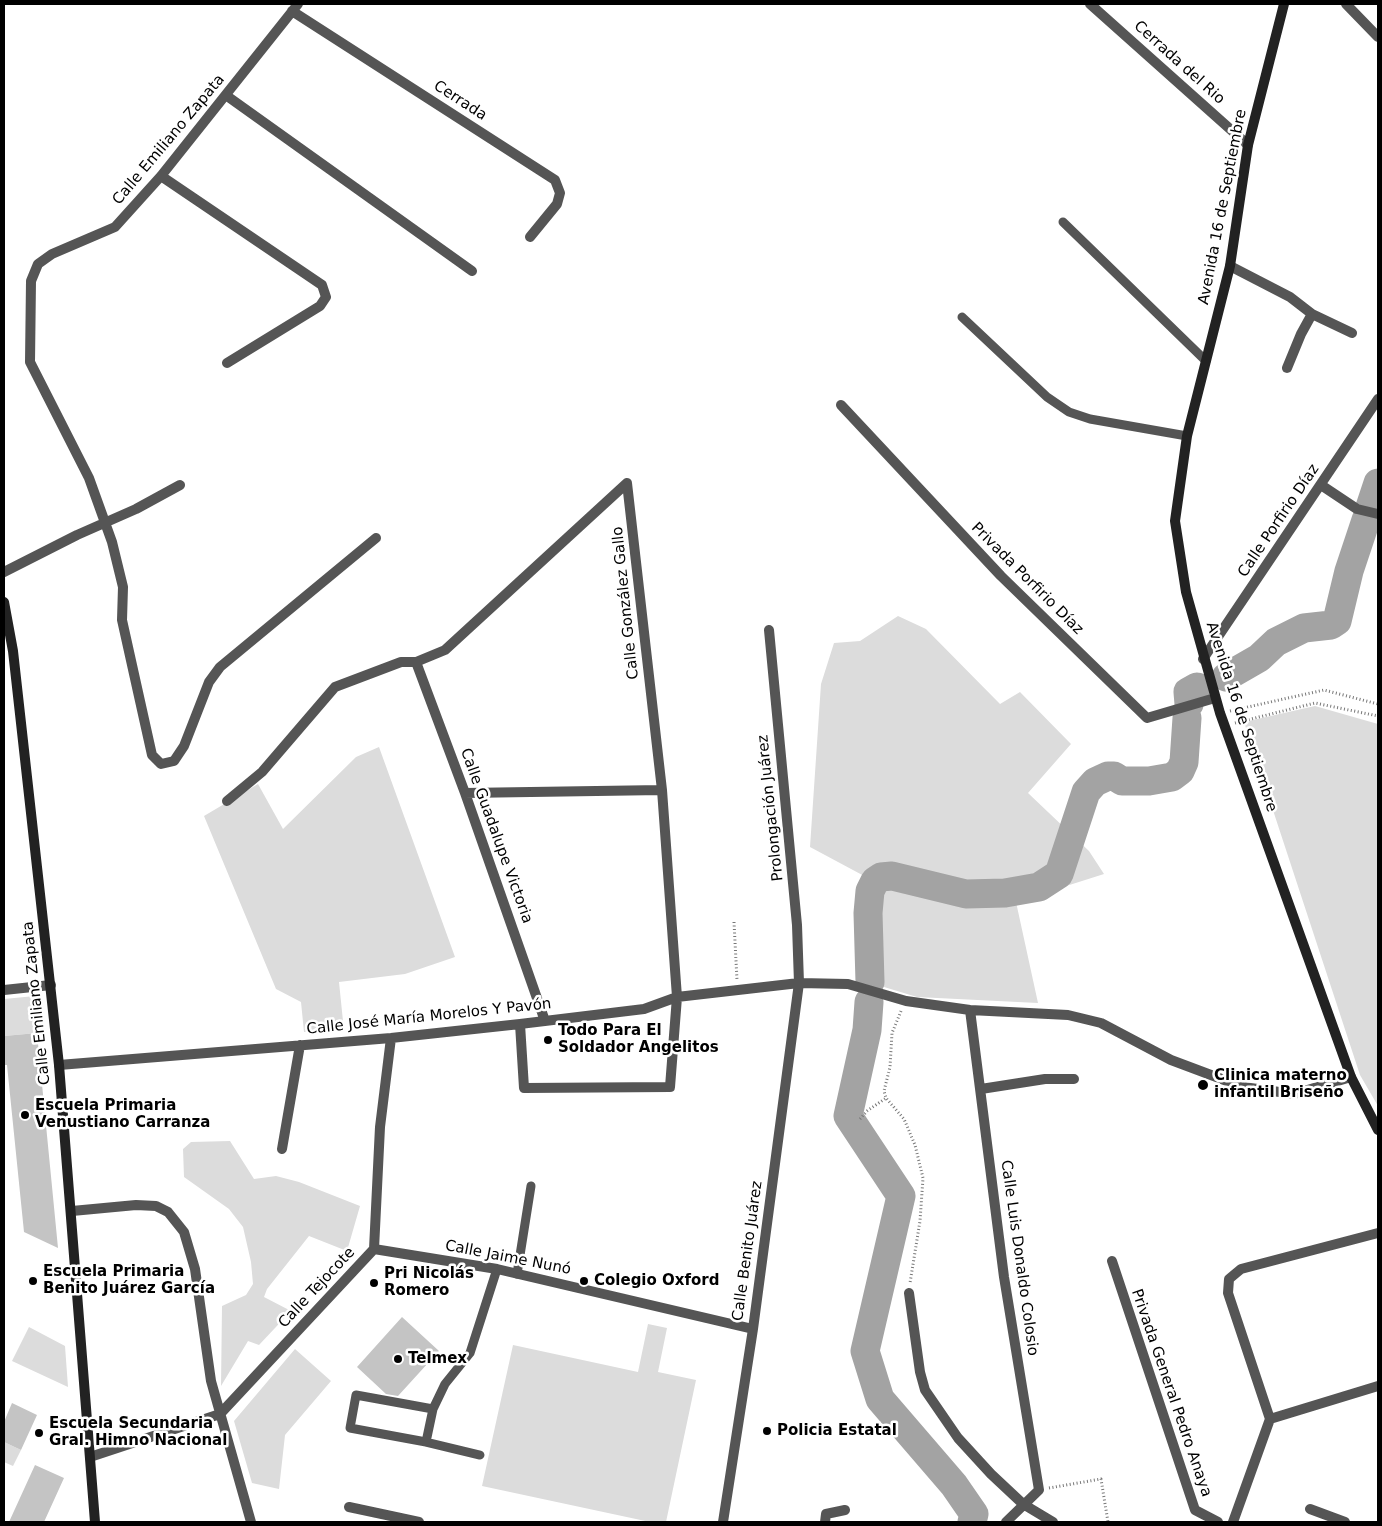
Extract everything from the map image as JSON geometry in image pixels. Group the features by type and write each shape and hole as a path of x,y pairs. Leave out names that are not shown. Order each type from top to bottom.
{"main road":[{"name":"Avenida 16 de Septiembre","path":"1284,4 1248,145 1230,266 1187,436 1175,521 1186,592 1215,698 1351,1077 1378,1130"},
{"name":"Calle Emiliano Zapata","path":"4,602 13,651 59,1066 72,1211 95,1522"}],"street":[{"name":"Cerrada del Rio","path":"1090,4 1248,145"},
{"path":"1346,4 1378,37"},
{"name":"Calle Emiliano Zapata","path":"295,7 227,96 161,176 115,227 52,254 38,264 31,280 30,362 89,478 106,523 123,587 122,620 152,755 161,764 174,761 184,746 209,682 220,667 376,538"},
{"name":"Cerrada","path":"295,7 554,180 560,193 557,204 530,237"},
{"path":"227,96 472,271"},
{"path":"161,176 322,285 326,297 320,306 227,363"},
{"path":"1230,266 1290,297 1312,314 1352,333"},
{"path":"1287,368 1301,334 1312,314"},
{"name":"Calle Porfirio Díaz","path":"1203,659 1378,399"},
{"name":"Privada Porfirio Díaz","path":"841,405 1001,576 1147,718 1215,698"},
{"name":"Calle González Gallo","path":"416,662 445,650 628,483 662,790 677,997 670,1087 524,1088 520,1024"},
{"path":"4,572 180,485"},
{"path":"1321,486 1357,509 1378,514"},
{"name":"Prolongación Juárez","path":"769,630 797,924 799,983"},
{"path":"227,801 262,772 335,687 401,662 416,662"},
{"name":"Calle Guadalupe Victoria","path":"416,662 465,793 545,1021"},
{"path":"465,793 662,790"},
{"path":"799,983 848,984 906,1001 970,1010 1060,1014 1100,1023 1171,1060 1244,1087 1294,1094 1351,1077"},
{"name":"Calle José María Morelos Y Pavón","path":"59,1066 390,1038 520,1024 644,1009 677,997 799,983"},
{"name":"Calle Benito Juárez","path":"723,1522 752,1329 799,983"},
{"path":"4,990 50,985"},
{"name":"Calle Luis Donaldo Colosio","path":"970,1010 1004,1277 1039,1490"},
{"name":"Calle Tejocote","path":"220,1414 374,1249 380,1127 390,1038"},
{"path":"282,1149 300,1045"},
{"path":"981,1089 1045,1079 1074,1079"},
{"path":"72,1211 136,1205 156,1206 168,1212 184,1232 195,1269 211,1381 251,1522"},
{"path":"1233,1522 1270,1419 1228,1293 1229,1279 1241,1269 1378,1233"},
{"name":"Calle Jaime Nunó","path":"374,1249 497,1269 752,1329"},
{"name":"Privada General Pedro Anaya","path":"1112,1261 1195,1510 1218,1522"},
{"path":"909,1292 920,1372 925,1390 958,1438 1024,1504 1053,1522"},
{"path":"1270,1419 1378,1386"},
{"path":"90,1457 220,1414"},
{"path":"1006,1522 1039,1490"},
{"path":"349,1507 419,1522"},
{"path":"1310,1509 1345,1522"},
{"path":"825,1522 826,1514 845,1510"}],"lane":[{"path":"1062,222 1206,361"},
{"path":"962,318 1047,397 1069,412 1090,419 1187,436"},
{"path":"517,1274 531,1186"},
{"path":"426,1442 433,1409 445,1384 470,1353 497,1269"},
{"path":"433,1409 356,1395 350,1428 426,1442 480,1455"}],"path":[{"path":"1220,713 1324,690 1378,704"},
{"path":"1225,726 1315,703 1378,716"},
{"path":"734,922 737,990"},
{"path":"906,1001 892,1033 890,1066 884,1091 886,1098 904,1119 915,1145 923,1178 920,1220 909,1292"},
{"path":"860,1119 867,1111 886,1098"},
{"path":"1039,1490 1101,1479 1108,1522"}],"shaded area":[{"path":"898,616 926,629 1000,704 1020,692 1071,744 1028,793 1089,851 1104,874 1016,902 1038,1003 917,997 861,980 866,877 810,847 821,684 834,643 860,641"},
{"path":"1315,706 1378,724 1378,1106 1360,1075 1244,722"},
{"path":"379,747 455,957 405,974 339,982 344,1031 304,1032 301,1002 276,989 204,816 258,784 283,829 356,757"},
{"path":"35,996 37,1033 4,1036 4,999"},
{"path":"230,1141 254,1179 276,1176 299,1182 360,1206 347,1251 309,1236 267,1289 264,1297 291,1311 259,1345 248,1341 221,1386 222,1306 246,1295 253,1284 251,1262 243,1227 229,1209 184,1177 183,1149 191,1142"},
{"path":"648,1324 667,1328 658,1372 696,1380 666,1522 650,1522 482,1486 513,1345 638,1372"},
{"path":"29,1327 65,1346 68,1387 12,1361"},
{"path":"295,1349 331,1381 285,1435 279,1489 252,1483 234,1421"},
{"path":"4,1442 21,1450 13,1466 4,1462"}],"building":[{"name":"Escuela Primaria Venustiano Carranza","path":"37,1033 58,1248 24,1232 7,1065 4,1065 4,1036"},
{"name":"Telmex","path":"402,1317 439,1351 398,1396 386,1394 357,1367"},
{"path":"12,1403 37,1415 21,1450 4,1442 4,1422"},
{"path":"35,1465 64,1478 44,1522 9,1522"}],"waterway":[{"path":"1370,507 1378,483"},
{"path":"1226,677 1259,658 1276,642 1304,628 1331,625 1337,621 1349,571 1366,520"},
{"path":"1189,704 1188,692 1197,687"},
{"path":"870,982 868,913 870,891 875,881 881,877 892,876 966,894 1005,893 1039,887 1059,874 1086,792 1095,782 1108,776 1114,776 1122,781 1149,781 1172,777 1180,771 1184,762 1187,718"},
{"path":"869,1002 867,1030 848,1116 901,1196 865,1351 880,1399 954,1485 974,1514 972,1522"}],"place":[{"name":"Todo Para El Soldador Angelitos","path":"548,1040"},
{"name":"Clinica materno infantil Briseño","path":"1203,1085"},
{"name":"Escuela Primaria Venustiano Carranza","path":"25,1115"},
{"name":"Escuela Primaria Benito Juárez García","path":"33,1281"},
{"name":"Colegio Oxford","path":"584,1281"},
{"name":"Pri Nicolás Romero","path":"374,1283"},
{"name":"Telmex","path":"398,1359"},
{"name":"Policia Estatal","path":"767,1431"},
{"name":"Escuela Secundaria Gral. Himno Nacional","path":"39,1433"}]}
